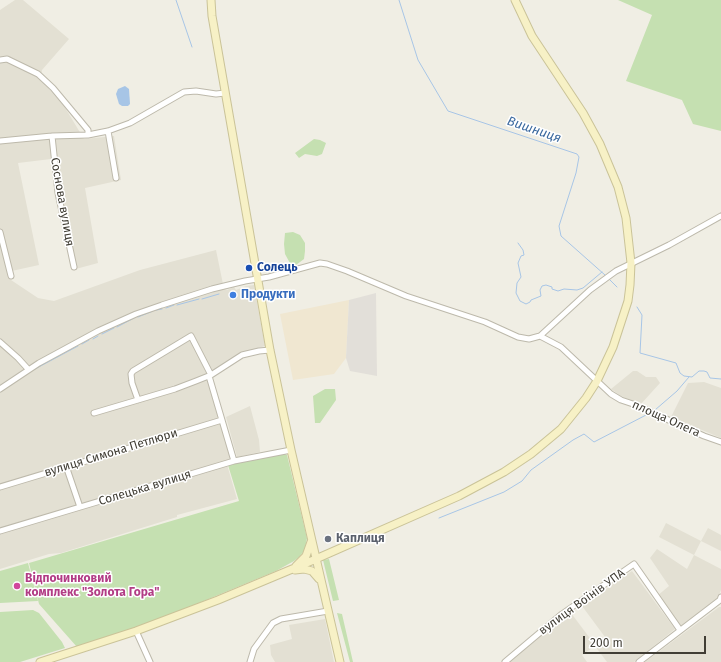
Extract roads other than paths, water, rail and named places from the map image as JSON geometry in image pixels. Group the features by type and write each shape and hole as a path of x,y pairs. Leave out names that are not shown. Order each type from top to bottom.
{"main road":[{"path":"211,0 212,16 270,350 311,541 340,662"},
{"path":"40,662 136,631 289,571 459,496 518,463 546,443 561,429 578,409 597,381 613,347 625,313 630,285 631,263 626,218 622,198 600,144 583,113 532,36 515,0"},
{"path":"289,571 299,564 306,556 311,541"},
{"path":"289,571 300,569 312,571 321,581"}],"street":[{"path":"0,60 7,59 38,74 53,88 88,132"},
{"path":"0,141 88,132 108,132 130,123 184,92 196,91 216,94 226,93"},
{"path":"108,132 116,178"},
{"name":"Соснова вулиця","path":"52,136 58,193 74,267"},
{"path":"0,388 28,369 98,331 136,314 212,289 257,279 269,278 311,265 320,264 328,264 406,296 485,322 518,337 530,339 540,336 590,290 616,270 669,245 721,216"},
{"path":"0,232 1,242 11,276"},
{"path":"138,400 132,383 131,374 133,371 192,336 210,375 234,461"},
{"name":"площа Олега","path":"540,336 561,347 611,394 621,400 721,442"},
{"path":"0,342 28,369"},
{"path":"94,413 175,389 210,375 242,355 270,350"},
{"name":"вулиця Симона Петлюри","path":"0,487 222,420"},
{"name":"Солецька вулиця","path":"0,531 234,461 291,450"},
{"path":"66,466 80,507"},
{"name":"вулиця Воїнів УПА","path":"505,662 562,614 634,564 680,630"},
{"path":"639,662 721,600"},
{"path":"250,661 254,649 273,622 281,619 328,611"},
{"path":"136,631 150,662"}],"water":[{"path":"125,86 129,89 130,104 128,106 122,106 119,104 116,94 118,89"}],"waterway":[{"path":"176,0 192,47"},
{"name":"Вишниця","path":"399,0 418,60 448,111 577,154 579,157 576,173 559,226 561,236 605,275"},
{"path":"518,243 523,250 524,255 521,256 518,263 521,277 517,283 516,293 520,301 526,304 541,296 540,290 542,286 546,285 558,291 564,289 577,290 583,288 602,272"},
{"name":"Вишниця","path":"609,279 617,287"},
{"path":"202,299 219,294"},
{"path":"177,305 199,299"},
{"path":"166,308 174,305"},
{"name":"Вишниця","path":"637,307 642,315 640,353 676,363 680,373 684,376 692,377 699,371 704,371 707,372 710,378 721,379"},
{"path":"156,310 162,309"},
{"path":"138,317 153,311"},
{"path":"117,327 134,318"},
{"path":"102,334 114,328"},
{"path":"93,339 98,336"},
{"path":"82,344 89,340"},
{"path":"35,369 78,346"},
{"path":"655,410 677,391 689,377"},
{"path":"439,518 504,492 522,481 531,470 573,440 584,434 594,442 648,414"}],"place":[{"name":"Солець","path":"249,268"},
{"name":"Продукти","path":"233,295"},
{"name":"Каплиця","path":"328,539"},
{"name":"Відпочинковий комплекс \"Золота Гора\"","path":"17,586"}]}
